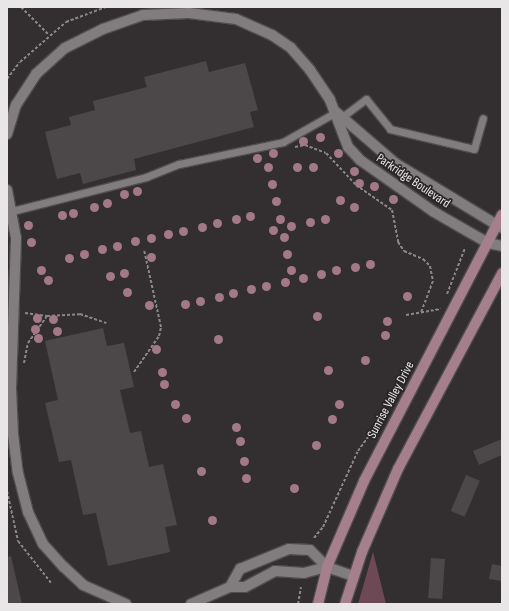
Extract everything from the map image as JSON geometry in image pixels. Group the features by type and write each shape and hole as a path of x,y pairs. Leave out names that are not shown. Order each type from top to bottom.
{"main road":[{"name":"Sunrise Valley Drive","path":"318,604 327,567 377,456 488,243 501,222"},
{"path":"345,604 353,576 398,469 502,273"}],"street":[{"name":"Parkridge Boulevard","path":"7,134 16,104 36,74 65,48 103,29 143,15 209,14 254,24 290,48 310,70 339,114 395,163 501,222"},
{"name":"Parkridge Boulevard","path":"339,114 340,132 360,160 404,193 488,243 502,246"},
{"path":"7,190 16,238 11,388 13,434 18,473 28,512 43,544 64,567 84,585 126,604"},
{"path":"230,587 240,569 289,549 310,550 327,567 353,576"},
{"path":"191,604 230,587 245,587 275,572 304,573 327,567"}],"lane":[{"path":"12,211 146,177 179,164 283,142 366,99 390,128 474,149 483,118"}],"path":[{"path":"21,7 49,35"},
{"path":"7,79 49,35 66,22 106,7"},
{"path":"290,148 305,145 326,153 356,185 392,210 398,242 404,251 423,258 430,266 433,281 421,312"},
{"path":"438,314 465,248"},
{"path":"134,372 159,336 161,327 144,250"},
{"path":"15,302 27,315 47,316 80,314 106,323"},
{"path":"406,315 441,309"},
{"path":"23,366 28,343 47,316"},
{"path":"314,538 324,527 358,451 387,412"},
{"path":"7,491 18,541 52,584"},
{"path":"298,604 300,587"}],"shaded area":[{"path":"373,552 386,604 358,604"}],"building":[{"path":"206,61 209,72 245,63 258,110 250,112 254,127 134,159 136,170 83,184 80,173 57,179 45,132 71,125 69,117 95,110 93,101 147,87 144,77"},
{"path":"103,328 107,346 124,343 134,387 120,390 130,433 141,431 149,467 163,464 177,525 165,527 170,552 108,566 96,513 83,515 71,460 59,462 45,403 58,400 45,341"},
{"path":"502,439 502,455 479,465 473,451"},
{"path":"466,475 480,481 465,517 451,511"},
{"path":"11,556 22,604 7,604 7,557"},
{"path":"431,558 445,559 442,599 428,598"},
{"path":"492,564 502,566 502,581 489,579"}]}
